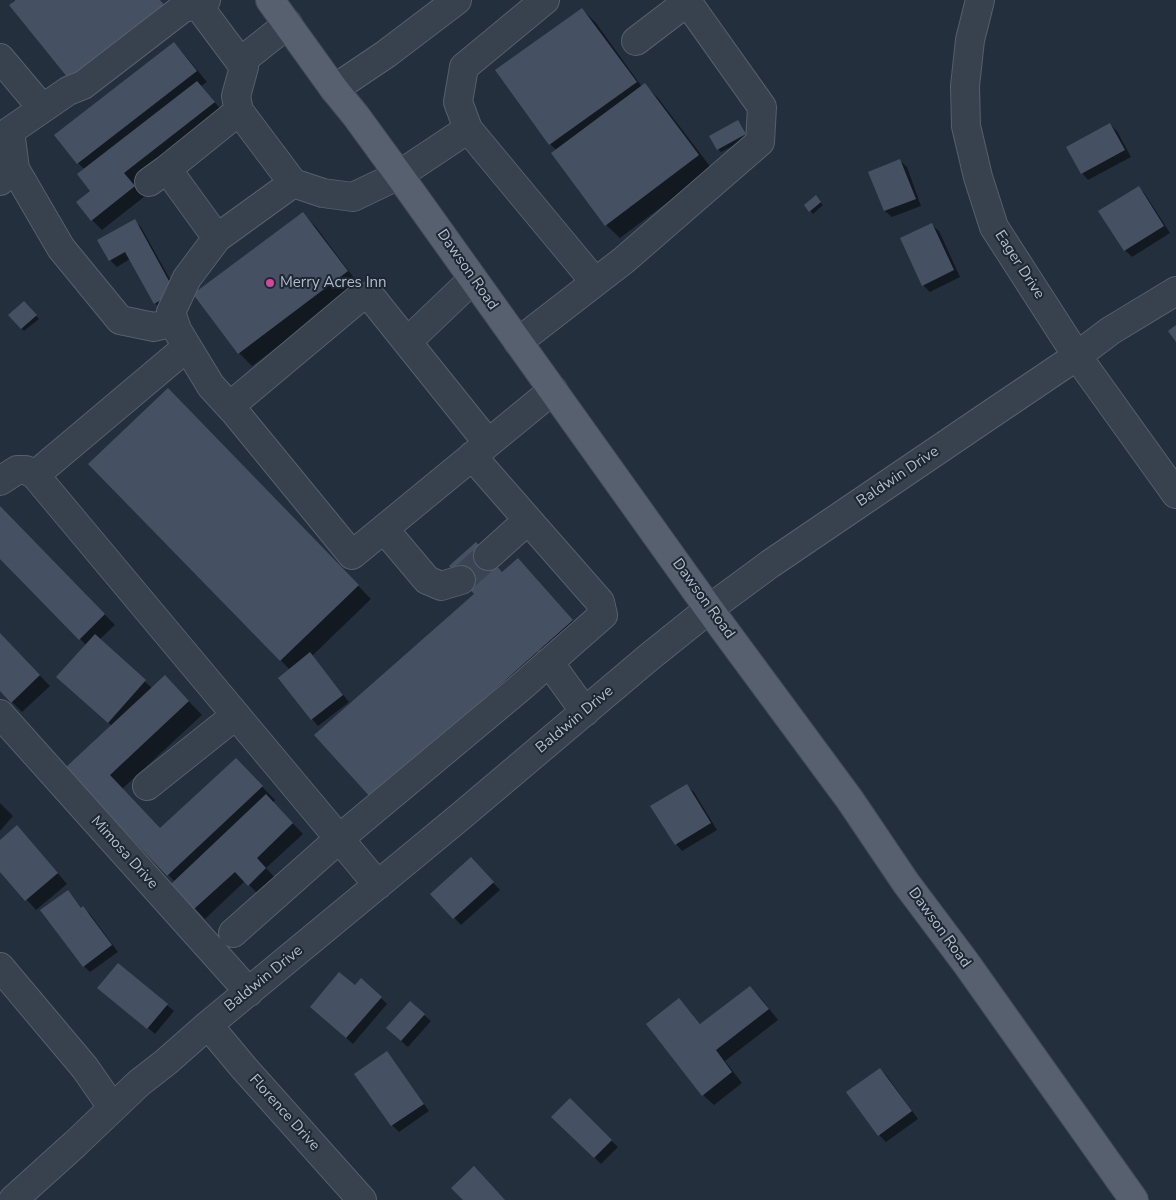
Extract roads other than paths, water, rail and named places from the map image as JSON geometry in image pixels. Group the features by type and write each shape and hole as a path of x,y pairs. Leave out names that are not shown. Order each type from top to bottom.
{"main road":[{"name":"Dawson Road","path":"270,0 334,89 400,175 709,609 850,800 906,883 966,963 1134,1200"}],"street":[{"path":"334,89 386,54 457,0"},
{"path":"545,0 464,67 458,102 468,128 595,282"},
{"name":"Eager Drive","path":"980,0 970,40 965,86 966,126 978,177 994,227 1077,356 1176,494"},
{"path":"518,342 624,260 760,142 762,107 686,1 636,41"},
{"path":"174,322 154,326 120,320 61,248 8,175 10,131 68,90 83,85 183,8 199,2 244,67 236,96 239,111 293,183 323,193 353,197 400,175 468,128"},
{"path":"240,62 288,24"},
{"path":"0,58 42,108"},
{"path":"217,238 158,175 239,111"},
{"path":"293,183 217,238 187,278 171,312 177,330 211,386 230,406 352,555 552,390"},
{"path":"407,342 473,279"},
{"name":"Baldwin Drive","path":"13,1200 75,1144 112,1107 208,1024 249,992 709,609 778,558 1077,356 1110,331 1176,291"},
{"path":"230,406 360,298 371,297 407,342 528,520 600,602 603,615 340,838 233,933"},
{"path":"35,475 187,347"},
{"path":"0,481 17,470 26,470 35,475 378,884"},
{"path":"488,556 528,520"},
{"path":"384,529 426,580 441,586 461,580"},
{"path":"549,662 585,712"},
{"name":"Mimosa Drive","path":"0,714 249,992"},
{"path":"147,786 236,715"},
{"path":"0,967 86,1068 112,1107"},
{"name":"Florence Drive","path":"208,1024 244,1068 362,1200"}],"tunnel":[{"path":"461,580 488,556"}],"place":[{"name":"Merry Acres Inn","path":"270,283"}]}
